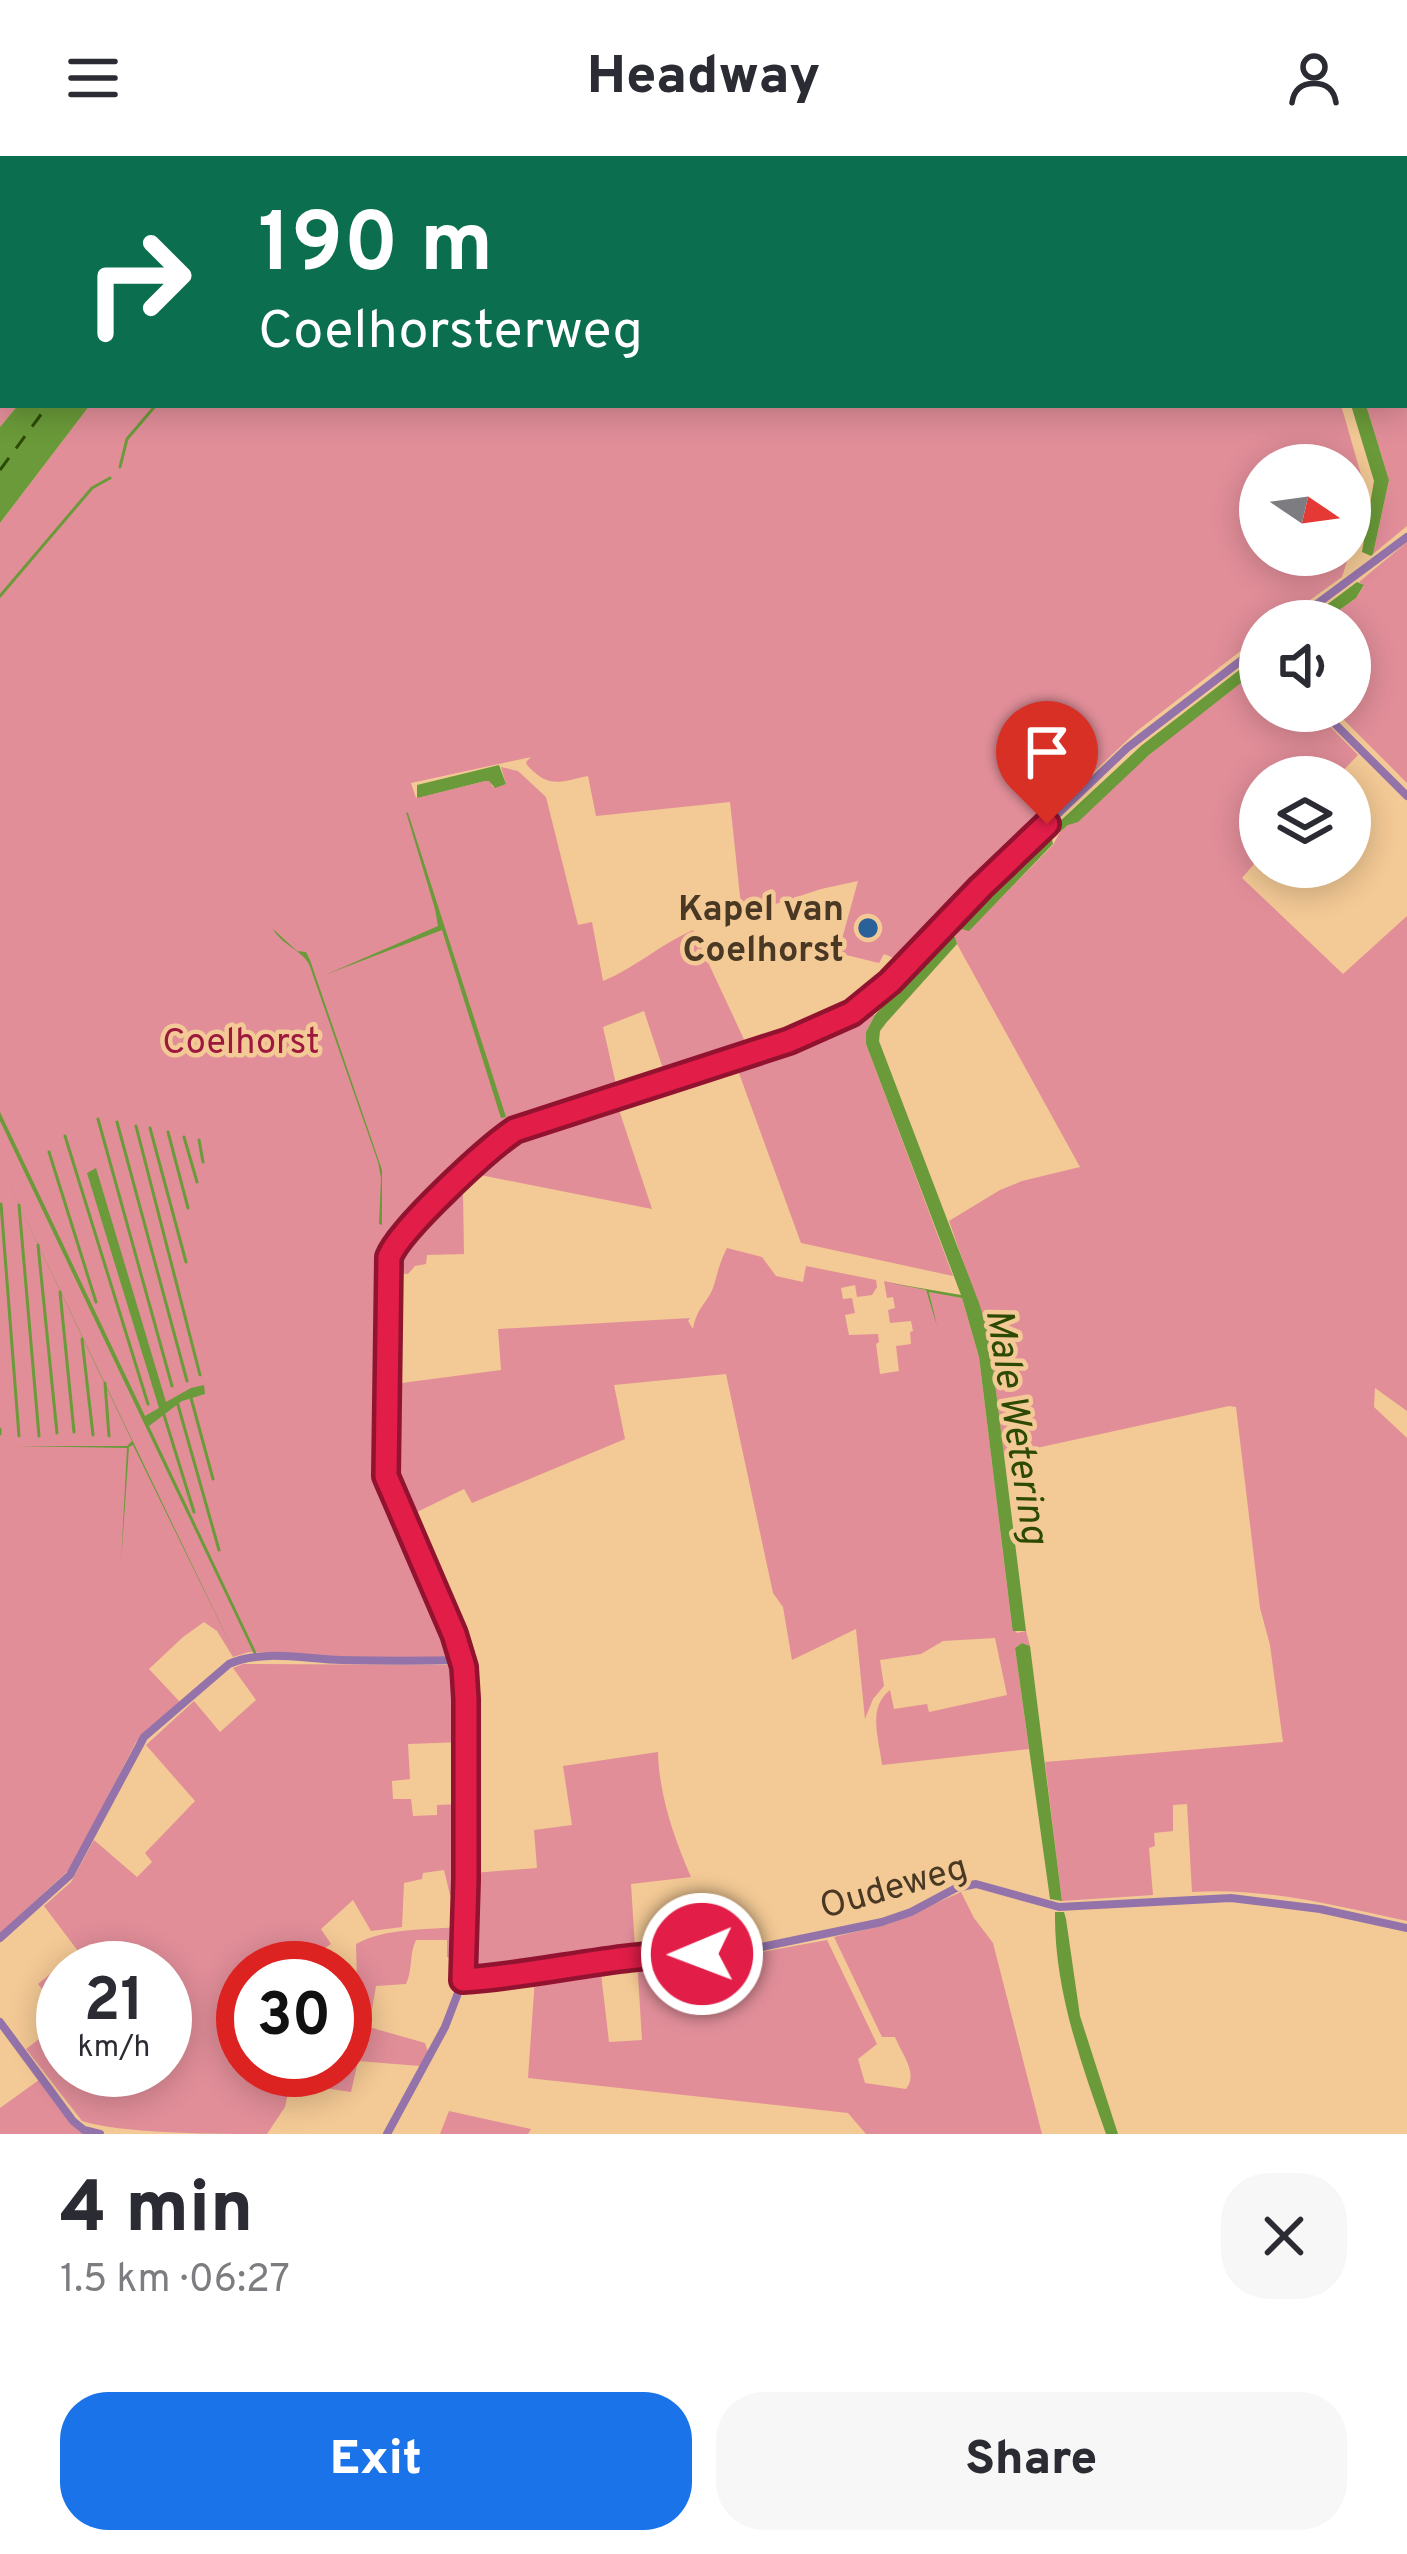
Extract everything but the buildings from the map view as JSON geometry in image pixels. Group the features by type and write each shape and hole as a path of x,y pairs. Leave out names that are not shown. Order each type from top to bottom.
{"street":[{"path":"1322,600 1407,537"},
{"path":"387,2134 446,2027 463,1980 463,1660 386,1476 388,1274 389,1257 400,1237 515,1130 789,1041 852,1013 890,982 1115,759 1239,663"},
{"path":"1343,732 1407,796"},
{"path":"0,1938 70,1875 144,1737 229,1664 263,1656 463,1660"},
{"name":"Oudeweg","path":"463,1980 640,1955 736,1952 882,1922 956,1888 976,1884 1059,1906 1231,1898 1306,1906 1407,1928"},
{"path":"0,2022 73,2121 100,2134"}],"green space":[{"path":"0,408 16,408 0,427"},
{"name":"Coelhorst","path":"88,408 1342,408 1352,444 1239,444 1239,576 1342,577 1310,600 1239,600 1239,652 1137,731 896,959 884,954 879,963 842,954 840,946 858,881 742,915 730,802 596,816 588,776 548,781 527,765 531,757 411,783 416,798 489,780 493,787 506,784 501,767 518,771 546,797 578,925 592,922 603,981 693,930 748,1048 666,1078 644,1011 603,1027 618,1093 575,1107 572,1102 565,1110 525,1122 510,1117 502,1136 390,1245 382,1244 383,1479 448,1631 453,1654 380,1658 249,1652 233,1657 217,1631 204,1622 149,1669 180,1702 136,1742 71,1868 0,1933 0,523"},
{"path":"1367,408 1407,408 1407,526 1373,554 1389,480"},
{"path":"1407,542 1407,783 1356,732 1371,732 1371,600 1353,600 1364,586 1359,582"},
{"path":"1239,684 1239,732 1336,732 1357,756 1239,756 1239,888 1253,888 1343,974 1407,916 1407,1411 1375,1388 1374,1407 1407,1438 1407,1921 1273,1895 1192,1892 1187,1804 1173,1805 1173,1831 1154,1833 1155,1846 1149,1848 1153,1895 1062,1901 1045,1762 1283,1742 1260,1608 1236,1407 1004,1455 989,1335 949,1221 1000,1190 1080,1167 955,937 961,929 969,930 1053,845 1060,832"},
{"path":"875,1015 866,1044 953,1276 801,1243 736,1065 806,1043 856,1016"},
{"path":"617,1104 652,1209 480,1175 508,1142 525,1131"},
{"path":"458,1193 463,1194 464,1254 427,1255 426,1264 408,1274 395,1273 397,1255 404,1246"},
{"path":"727,1248 762,1257 776,1276 803,1282 806,1266 876,1280 872,1295 857,1297 855,1285 841,1288 843,1299 852,1298 855,1313 845,1315 849,1335 878,1334 880,1374 899,1371 896,1346 911,1344 913,1331 911,1321 890,1323 888,1310 895,1308 893,1297 887,1298 884,1281 926,1290 933,1312 929,1291 962,1298 979,1357 1012,1626 1017,1633 1026,1631 1030,1646 1022,1643 1015,1648 1029,1749 882,1765 877,1715 890,1690 894,1709 927,1704 929,1712 1007,1695 995,1638 943,1641 921,1654 880,1660 884,1686 865,1719 856,1629 792,1660 726,1374 614,1385 625,1439 472,1503 464,1489 409,1516 393,1476 394,1384 501,1370 498,1329 690,1318 693,1329"},
{"path":"243,1664 457,1668 462,1742 408,1744 410,1779 392,1781 393,1799 411,1799 413,1816 437,1815 437,1805 462,1804 462,1894 450,1895 444,1870 423,1873 422,1879 404,1883 402,1927 371,1931 353,1900 321,1929 329,1941 216,1941 216,2097 287,2097 267,2134 146,2131 82,2121 63,2097 192,2097 192,1941 70,1941 44,1906 71,1882 94,1840 137,1877 152,1862 145,1853 195,1801 146,1745 194,1701 220,1732 256,1700 233,1668"},
{"path":"658,1752 668,1816 691,1877 631,1884 635,1947 507,1970 473,1971 473,1873 537,1868 534,1830 572,1825 563,1766"},
{"path":"961,1892 993,1943 1042,2134 866,2134 848,2113 528,2078 535,1978 600,1965 609,2042 642,2040 637,1959 734,1957 827,1940 877,2044 858,2059 865,2083 906,2089 911,2076 905,2056 895,2037 882,2037 834,1937 889,1924"},
{"path":"462,1928 461,1958 447,1957 447,1940 416,1940 406,1984 376,1986 372,2009 372,1941 363,1941 392,1932"},
{"path":"372,2028 425,2043 428,2052 420,2066 372,2062"},
{"path":"36,2041 36,2062 26,2049"},
{"path":"36,2082 36,2097 55,2097 89,2134 0,2134 0,2108"},
{"path":"449,2111 531,2129 528,2134 440,2134"}],"shaded area":[{"path":"16,408 88,408 0,523 0,427"},
{"path":"1352,408 1367,408 1389,480 1371,556 1371,444 1363,444"},
{"path":"1357,582 1364,585 1353,600 1333,600"},
{"path":"1239,670 1239,684 1149,755 1078,822 1060,832 1056,825 1142,745"},
{"path":"499,765 506,784 495,788 485,781 417,798 417,785"},
{"path":"406,812 506,1117 501,1118 442,930 325,975 438,926"},
{"path":"1045,835 1053,844 969,931 961,929 961,921"},
{"path":"273,929 310,960 382,1170 382,1225 378,1162 309,964"},
{"path":"949,935 957,944 886,1023 879,1041 989,1335 1026,1631 1013,1631 1012,1626 979,1357 962,1298 929,1292 937,1326 926,1290 885,1282 961,1295 866,1044 875,1015"},
{"path":"0,1112 145,1416 159,1408 87,1173 96,1168 166,1402 204,1385 205,1394 182,1401 149,1426 257,1654 0,1121"},
{"path":"0,1165 237,1658 133,1445 129,1447 121,1563 127,1448 15,1446 127,1446 132,1441"},
{"path":"1022,1643 1030,1646 1062,1901 1050,1899 1015,1648"},
{"path":"1055,1912 1064,1912 1066,1919 1080,2016 1118,2134 1106,2134 1071,2025 1059,1969"}],"waterway":[{"path":"120,467 127,439 153,408"},
{"path":"0,596 92,488 110,478"},
{"path":"98,1119 172,1386"},
{"path":"117,1122 187,1381"},
{"path":"136,1126 200,1375"},
{"path":"150,1128 186,1262"},
{"path":"168,1132 188,1208"},
{"path":"65,1136 148,1404"},
{"path":"184,1137 197,1182"},
{"path":"199,1140 203,1162"},
{"path":"49,1152 96,1302"},
{"path":"1,1204 19,1436"},
{"path":"19,1205 39,1436"},
{"path":"38,1245 57,1433"},
{"path":"60,1292 74,1432"},
{"path":"82,1339 93,1435"},
{"path":"105,1383 109,1436"},
{"path":"191,1398 213,1479"},
{"path":"178,1405 219,1550"},
{"path":"164,1415 194,1512"},
{"path":"0,1429 0,1434"}],"ferry route":[{"path":"0,470 46,408"}],"place":[{"name":"Kapel van Coelhorst","path":"868,928"}],"route":[{"path":"702,1954 640,1955 463,1980 464,1667 386,1476 389,1257 405,1232 515,1130 789,1041 852,1013 890,982 1047,824"}],"water label":[{"name":"Male Wetering","path":"1019,1426"}]}
